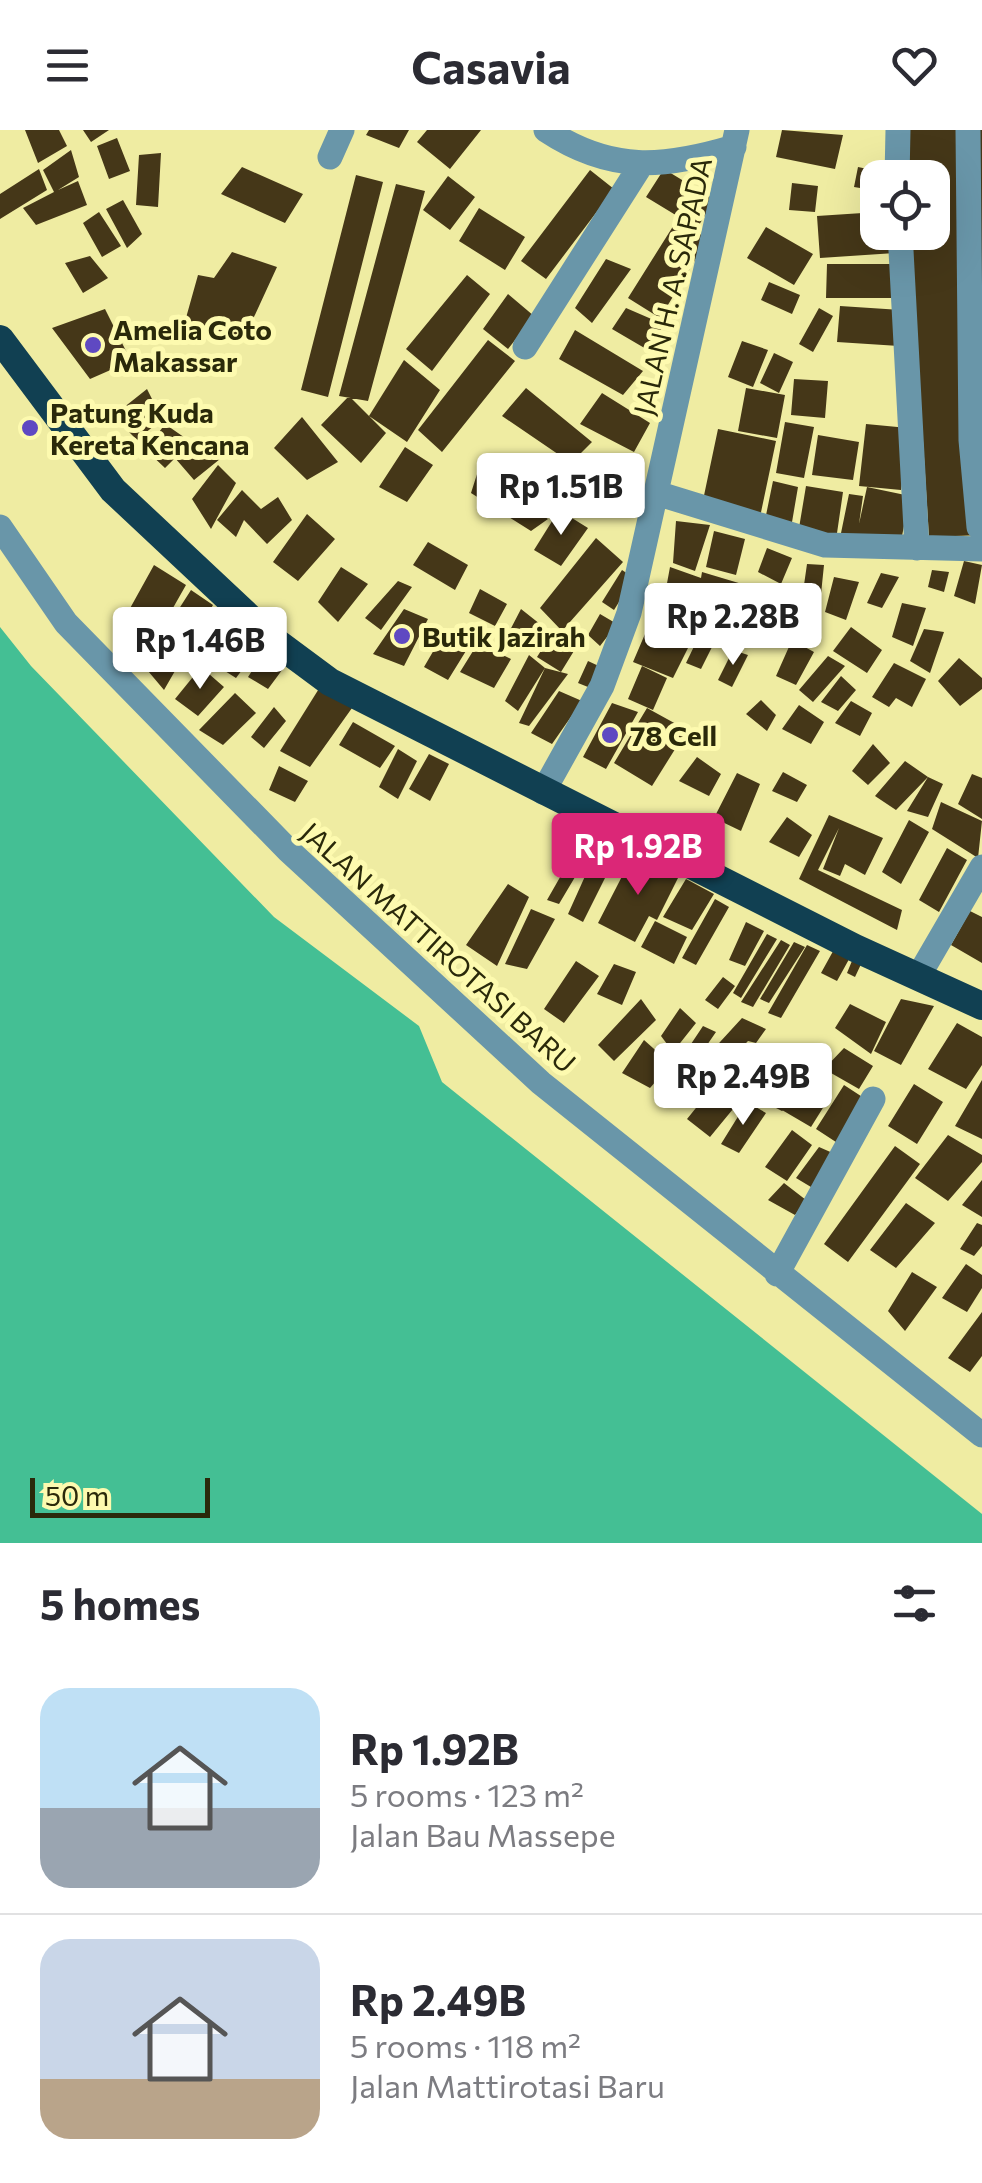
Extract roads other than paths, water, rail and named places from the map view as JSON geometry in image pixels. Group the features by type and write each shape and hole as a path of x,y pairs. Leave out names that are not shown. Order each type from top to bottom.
{"highway":[{"path":"0,338 114,490 272,639 330,682 544,792 982,1006"}],"street":[{"path":"330,157 342,130"},
{"path":"546,130 586,152 641,165 679,164 736,138"},
{"path":"897,160 898,130"},
{"path":"656,493 825,546 917,548 980,538 968,130"},
{"name":"JALAN H. A. SAPADA","path":"544,792 602,686 629,613 736,138"},
{"path":"526,347 641,165"},
{"path":"901,250 917,548"},
{"name":"JALAN MATTIROTASI BARU","path":"0,527 66,623 288,850 541,1083 982,1435"},
{"path":"918,976 982,868"},
{"path":"777,1274 873,1099"}],"place":[{"name":"Amelia Coto Makassar","path":"93,345"},
{"name":"Patung Kuda Kereta Kencana","path":"30,428"},
{"name":"Butik Jazirah","path":"402,636"},
{"name":"78 Cell","path":"610,735"}]}
